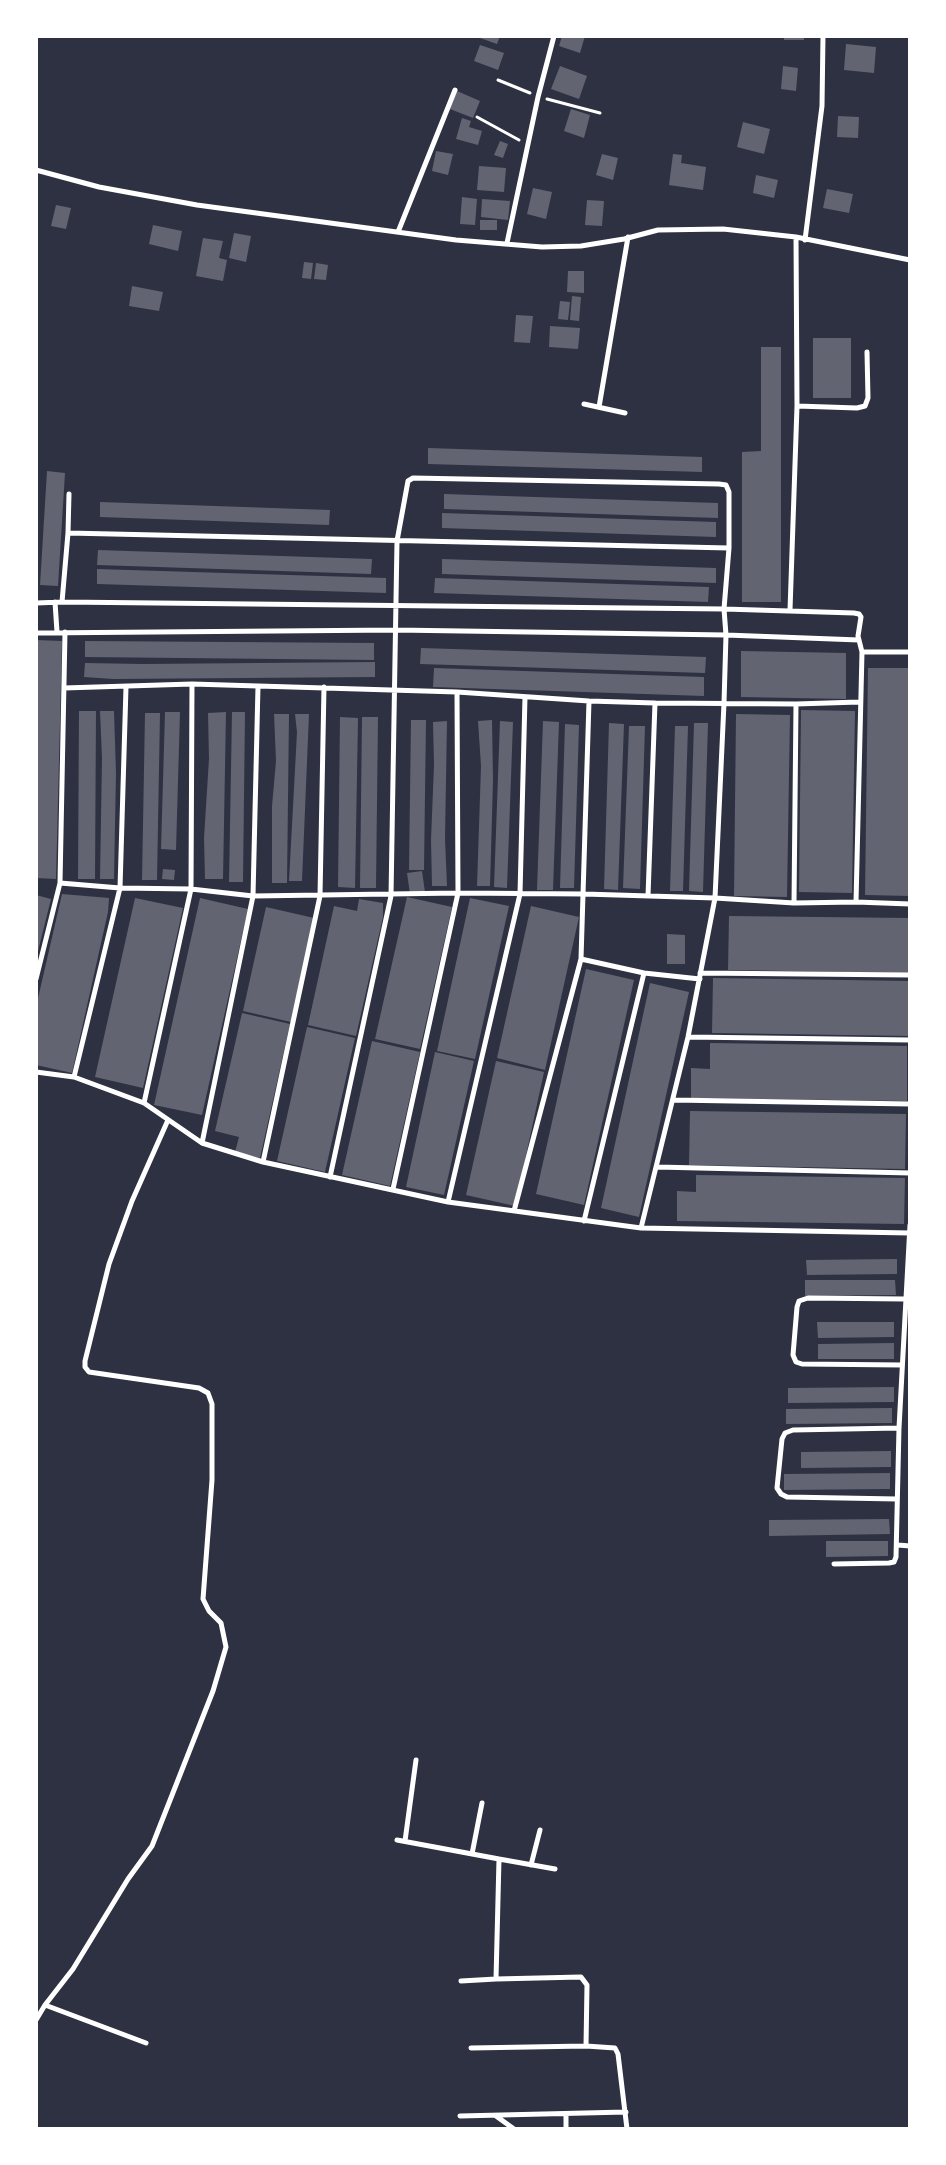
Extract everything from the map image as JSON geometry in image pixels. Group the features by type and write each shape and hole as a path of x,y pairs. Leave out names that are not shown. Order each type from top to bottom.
{"street":[{"path":"507,242 538,97 554,36"},
{"path":"805,240 822,106 823,36"},
{"path":"398,232 455,90"},
{"path":"36,170 99,188 197,205 456,240 507,242 542,246 580,246 628,238 658,230 686,228 723,229 796,237 910,260"},
{"path":"790,610 797,406 796,237"},
{"path":"599,407 628,238"},
{"path":"797,406 857,408 865,406 868,398 867,352"},
{"path":"584,404 625,412"},
{"path":"330,1177 391,896 397,541 408,481 413,478 726,485 729,492 729,548 724,610 726,634 724,703 715,898 688,1037 641,1228"},
{"path":"62,602 68,533 69,494"},
{"path":"68,533 729,548"},
{"path":"55,602 57,629"},
{"path":"36,603 790,610 859,614 862,617 859,638 862,652 859,702 856,902"},
{"path":"36,633 57,629 65,632 396,628 859,638"},
{"path":"36,978 60,883 65,632"},
{"path":"862,652 910,652"},
{"path":"64,688 192,684 457,692 589,701 796,704 859,702"},
{"path":"144,1103 192,890 192,684"},
{"path":"202,1143 253,896 258,686"},
{"path":"74,1076 120,888 126,687"},
{"path":"262,1162 320,896 324,687"},
{"path":"393,1189 458,894 457,692"},
{"path":"448,1202 520,894 524,697"},
{"path":"514,1211 581,959 589,701"},
{"path":"648,896 656,702"},
{"path":"794,903 796,704"},
{"path":"60,883 120,888 192,890 253,896 584,894 715,898 794,903 856,902 910,904"},
{"path":"581,959 644,974 700,979"},
{"path":"700,973 910,975"},
{"path":"584,1222 644,974"},
{"path":"688,1037 910,1040"},
{"path":"36,1072 74,1076 144,1103 202,1143 262,1162 448,1202 584,1222 641,1228 910,1233"},
{"path":"673,1100 910,1104"},
{"path":"36,2020 44,2005 73,1969 128,1880 152,1846 212,1690 226,1647 221,1623 209,1611 203,1599 212,1480 212,1404 208,1393 199,1388 90,1372 85,1367 109,1264 132,1201 168,1120"},
{"path":"657,1167 910,1173"},
{"path":"834,1564 894,1562 896,1557 898,1545 899,1428 910,1225"},
{"path":"902,1364 802,1364 796,1362 793,1355 796,1307 799,1301 808,1298 906,1299"},
{"path":"897,1499 787,1498 777,1488 782,1439 786,1433 793,1430 899,1428"},
{"path":"898,1545 910,1546"},
{"path":"404,1841 416,1760"},
{"path":"472,1854 482,1803"},
{"path":"532,1865 540,1830"},
{"path":"397,1840 555,1869"},
{"path":"496,1979 499,1859"},
{"path":"461,1981 581,1977 587,1985 586,2046"},
{"path":"44,2005 146,2043"},
{"path":"471,2048 586,2046 615,2048 618,2054 627,2129"},
{"path":"460,2116 566,2115 626,2112"},
{"path":"566,2115 566,2129"},
{"path":"496,2116 514,2129"}],"path":[{"path":"477,117 528,145"}],"building":[{"path":"481,36 500,36 497,44 480,38"},
{"path":"562,36 585,36 580,53 559,46"},
{"path":"784,36 804,36 804,40 784,40"},
{"path":"846,44 876,47 874,73 844,70"},
{"path":"480,45 504,53 498,70 474,61"},
{"path":"560,66 587,76 579,99 551,89"},
{"path":"783,66 798,68 796,91 781,89"},
{"path":"457,91 480,101 473,118 450,109"},
{"path":"571,109 590,115 584,138 564,131"},
{"path":"838,116 859,117 858,138 837,137"},
{"path":"462,118 471,121 469,127 482,131 478,145 456,139"},
{"path":"743,122 770,129 764,154 737,147"},
{"path":"500,141 508,144 503,158 494,155"},
{"path":"436,151 453,154 448,175 432,171"},
{"path":"602,154 618,158 613,180 596,175"},
{"path":"673,154 682,155 681,163 706,167 703,190 669,185"},
{"path":"479,166 506,168 504,192 477,190"},
{"path":"756,175 778,180 774,198 753,193"},
{"path":"533,188 552,192 546,219 527,214"},
{"path":"827,189 853,194 849,213 823,208"},
{"path":"462,197 477,199 475,225 460,224"},
{"path":"482,199 510,201 508,220 481,217"},
{"path":"587,200 604,201 602,226 585,225"},
{"path":"56,205 71,208 66,229 51,226"},
{"path":"480,220 497,220 497,230 480,230"},
{"path":"153,225 182,231 178,251 149,244"},
{"path":"234,233 251,236 246,262 229,258"},
{"path":"203,238 223,241 219,258 227,260 223,281 196,276"},
{"path":"304,262 313,263 311,279 302,278"},
{"path":"316,263 328,265 326,280 314,279"},
{"path":"568,271 584,271 584,293 567,292"},
{"path":"132,286 163,292 159,311 129,306"},
{"path":"572,296 581,297 579,321 570,320"},
{"path":"560,301 570,302 568,320 558,319"},
{"path":"516,315 533,316 530,343 514,342"},
{"path":"550,326 580,328 578,349 549,347"},
{"path":"813,338 851,338 851,398 813,398"},
{"path":"761,347 781,347 781,602 742,602 742,452 761,451"},
{"path":"428,448 702,457 702,472 428,464"},
{"path":"47,471 65,473 58,586 40,585"},
{"path":"444,494 718,503 718,518 444,509"},
{"path":"100,502 330,510 329,525 100,517"},
{"path":"442,513 716,522 716,537 442,528"},
{"path":"98,550 372,559 371,574 97,565"},
{"path":"442,559 716,568 716,583 442,574"},
{"path":"97,569 386,578 386,593 97,584"},
{"path":"435,578 709,587 708,602 434,593"},
{"path":"36,640 62,641 56,879 36,878"},
{"path":"85,641 374,643 374,660 85,657"},
{"path":"421,648 706,657 705,673 420,664"},
{"path":"741,651 846,653 846,699 741,697"},
{"path":"375,662 375,677 113,679 84,677 85,663"},
{"path":"434,668 704,677 704,696 433,687"},
{"path":"868,668 910,668 910,896 865,895"},
{"path":"801,710 855,711 852,893 799,892"},
{"path":"79,711 96,711 95,879 78,879"},
{"path":"100,711 114,711 116,773 114,879 100,879 102,758"},
{"path":"165,712 180,712 176,850 161,849"},
{"path":"226,712 223,879 205,879 204,838 209,759 208,713"},
{"path":"232,712 245,712 243,882 229,882"},
{"path":"145,713 160,713 157,880 142,880"},
{"path":"274,714 289,714 287,883 272,883 272,806 276,761"},
{"path":"295,714 309,714 302,881 289,881 297,732"},
{"path":"736,714 790,715 787,897 734,896"},
{"path":"340,717 358,718 355,888 338,887"},
{"path":"362,717 378,717 376,888 360,888"},
{"path":"411,720 426,720 424,870 409,870"},
{"path":"492,720 493,781 490,886 477,886 481,766 478,721"},
{"path":"447,721 445,839 447,886 432,886 433,722"},
{"path":"500,721 513,722 507,888 494,887"},
{"path":"543,721 559,722 553,890 537,890"},
{"path":"609,723 624,724 618,890 604,889"},
{"path":"694,723 708,723 703,892 689,891"},
{"path":"565,724 579,725 574,888 560,888"},
{"path":"629,726 645,726 640,889 623,888"},
{"path":"675,726 688,726 683,891 670,891"},
{"path":"163,869 175,870 174,880 162,879"},
{"path":"422,871 425,892 410,894 407,873"},
{"path":"62,894 109,898 108,912 72,1073 36,1065 36,1007"},
{"path":"36,895 51,899 37,955 36,955"},
{"path":"407,897 452,907 420,1049 375,1039"},
{"path":"135,898 183,908 143,1088 95,1077"},
{"path":"200,898 248,909 202,1115 154,1105"},
{"path":"470,898 509,906 475,1059 437,1051"},
{"path":"359,899 383,903 383,917 356,1036 308,1025 334,906 357,911"},
{"path":"531,906 579,917 545,1070 497,1058"},
{"path":"266,907 314,918 291,1022 243,1011"},
{"path":"729,916 910,918 910,973 728,970"},
{"path":"667,934 685,935 685,964 667,964"},
{"path":"586,969 634,980 584,1205 536,1194"},
{"path":"713,978 910,981 910,1036 712,1033"},
{"path":"650,983 689,992 639,1217 601,1208"},
{"path":"242,1013 290,1024 260,1158 235,1152 239,1137 215,1131"},
{"path":"307,1027 355,1038 325,1172 277,1161"},
{"path":"372,1041 420,1052 390,1186 342,1175"},
{"path":"710,1043 907,1046 907,1101 691,1098 691,1068 710,1069"},
{"path":"435,1052 474,1061 444,1195 406,1187"},
{"path":"496,1061 544,1072 515,1206 466,1195"},
{"path":"690,1111 906,1114 905,1169 689,1165"},
{"path":"696,1175 905,1178 904,1224 677,1221 677,1191 696,1192"},
{"path":"897,1259 897,1274 807,1275 806,1260"},
{"path":"805,1280 895,1280 896,1295 805,1296"},
{"path":"817,1322 894,1322 894,1337 818,1338"},
{"path":"894,1343 894,1359 818,1359 818,1344"},
{"path":"894,1387 894,1402 788,1403 788,1388"},
{"path":"892,1408 892,1423 786,1424 786,1409"},
{"path":"891,1451 891,1467 801,1468 801,1452"},
{"path":"890,1473 890,1489 784,1490 784,1474"},
{"path":"889,1519 890,1534 769,1536 769,1520"},
{"path":"826,1541 888,1541 888,1556 826,1557"}]}
